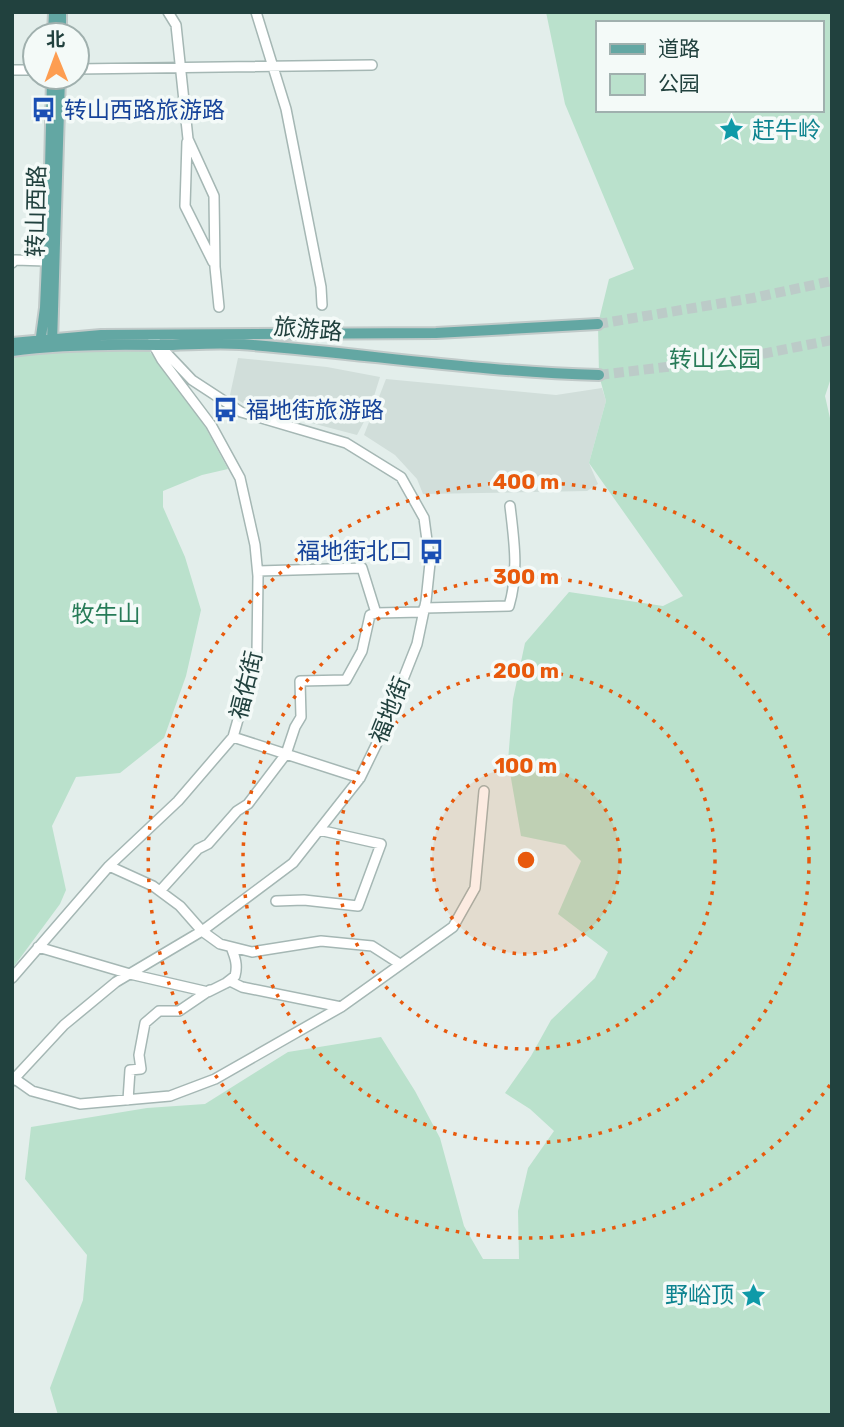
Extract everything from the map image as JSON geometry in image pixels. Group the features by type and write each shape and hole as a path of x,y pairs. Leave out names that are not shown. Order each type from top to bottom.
{"main road":[{"name":"转山西路","path":"46,343 52,91"},
{"name":"转山西路","path":"46,343 56,266 60,91"},
{"name":"旅游路","path":"154,341 436,333 598,324"},
{"name":"旅游路","path":"12,351 101,335 154,341 329,351 538,374 599,375"},
{"name":"旅游路","path":"12,343 46,343"}],"street":[{"path":"168,12 176,26"},
{"path":"177,12 176,26 188,139 185,206 215,267"},
{"path":"256,12 286,109 321,287 321,305"},
{"path":"91,69 372,65"},
{"path":"188,139 214,196 215,267 219,307"},
{"path":"12,263 15,260 46,261"},
{"name":"福佑街","path":"12,978 109,866 178,801 233,737 257,653 258,571 240,478 211,425 154,341"},
{"name":"福地街","path":"13,1080 64,1026 116,982 202,931 293,863 360,778 381,735 412,655 424,610 430,563 424,518 401,477 346,443 241,412 192,380 154,341"},
{"path":"160,891 198,849 208,844 237,811 248,804 286,754 301,717 300,681 346,680 362,651 370,615 509,606 515,575 510,506"},
{"path":"258,571 362,568 376,613"},
{"path":"233,737 360,778"},
{"path":"13,1080 32,1091 80,1104 170,1096 215,1079 341,1007 453,927 475,888 484,791"},
{"path":"276,901 358,906 381,844 319,830"},
{"path":"109,866 160,891 180,906 202,931 220,944 253,952 321,941 372,946 400,964"},
{"path":"38,947 130,974 208,992"},
{"path":"128,1100 130,1070 141,1069 139,1055 145,1023 159,1011 179,1012 230,981 237,971 230,947"},
{"path":"230,981 242,987 341,1007"}],"shaded area":[{"path":"238,358 327,367 380,377 369,412 357,435 257,412 230,395"},
{"path":"386,379 556,395 602,388 606,401 589,463 598,484 587,491 423,494 417,479 395,455 364,435"}],"green space":[{"name":"转山公园","path":"546,12 832,12 832,375 825,396 832,427 832,1415 58,1415 50,1388 83,1300 87,1255 25,1179 31,1127 147,1108 205,1104 288,1052 381,1037 415,1091 440,1138 464,1226 483,1259 519,1259 518,1211 528,1168 554,1131 530,1109 505,1093 531,1056 551,1020 595,978 608,952 558,914 581,861 565,845 521,836 508,761 513,699 525,643 569,592 663,606 683,596 589,463 606,401 599,375 598,324 609,279 634,269 565,104"},
{"name":"牧牛山","path":"146,347 195,408 228,469 202,475 163,491 163,507 185,557 201,610 186,676 164,738 120,773 76,777 52,826 66,890 60,904 12,969 12,355 48,349"}],"tunnel":[{"path":"598,324 753,298 832,281"},
{"path":"599,375 741,358 832,340"}],"place":[{"name":"转山西路旅游路","path":"44,110"},
{"name":"赶牛岭","path":"732,130"},
{"name":"福地街旅游路","path":"226,410"},
{"name":"福地街北口","path":"432,551"},
{"name":"野峪顶","path":"754,1295"}]}
